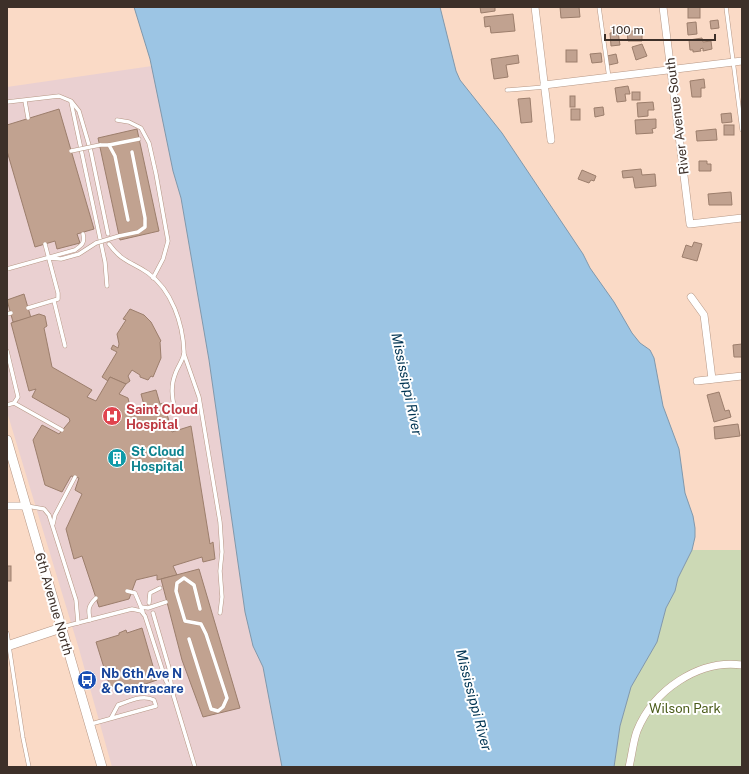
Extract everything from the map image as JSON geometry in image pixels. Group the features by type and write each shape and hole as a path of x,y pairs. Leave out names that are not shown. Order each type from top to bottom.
{"street":[{"path":"535,7 551,140"},
{"name":"River Avenue South","path":"663,7 690,224 742,218"},
{"path":"544,86 742,61"},
{"path":"691,297 704,315 712,379"},
{"path":"697,381 742,376"},
{"name":"6th Avenue North","path":"7,440 102,767"},
{"path":"7,506 26,506"},
{"path":"8,646 61,628"},
{"path":"629,767 637,731 652,704 676,681 706,668 734,664 742,665"}],"lane":[{"path":"599,7 609,78"},
{"path":"726,7 742,130"},
{"path":"507,90 544,86"},
{"path":"7,102 59,96 71,101 78,111 84,125 108,234"},
{"path":"25,101 28,118"},
{"path":"71,101 105,262 107,286"},
{"path":"117,120 129,122 142,128 149,143 168,241 163,259 153,278"},
{"path":"71,151 139,139"},
{"path":"109,145 115,156 128,220"},
{"path":"48,258 60,259 79,254 96,243 138,232 145,227 145,218 132,152"},
{"path":"7,269 75,250 82,245 85,239 83,234"},
{"path":"28,308 58,299 58,293 45,244"},
{"path":"109,244 118,255 148,273 153,278 174,308 179,322 184,354 200,397 220,522 222,552 220,571 222,597 220,613"},
{"path":"54,301 65,346"},
{"path":"7,351 18,397 14,403 7,405"},
{"path":"174,411 171,386 184,354"},
{"path":"14,403 62,430"},
{"path":"53,525 55,515 75,477"},
{"path":"26,506 44,509 49,515 76,600 78,623"},
{"path":"189,639 211,709 218,711 223,707 227,698 206,634 201,624 185,621 176,591 177,583 184,578 194,585 200,609"},
{"path":"149,603 150,593 160,588"},
{"path":"127,591 135,594 141,607 166,681 172,691"},
{"path":"90,620 88,609 90,604 96,598"},
{"path":"141,607 148,608 166,602"},
{"path":"61,628 132,609 141,611 145,616"},
{"path":"153,613 168,668 172,691 195,767"},
{"path":"7,633 23,738 29,767"},
{"path":"90,724 156,706 154,700 148,697 140,698 118,705 111,718"}],"shaded area":[{"name":"Saint Cloud Hospital","path":"152,66 173,171 181,198 209,360 245,612 253,646 263,667 282,767 112,767 79,649 7,412 7,87"}],"green space":[{"name":"Wilson Park","path":"692,550 742,550 742,767 614,767 620,726 631,687 657,642 666,608 675,591 678,578"}],"water":[{"name":"Mississippi River","path":"134,7 440,7 456,71 460,80 502,133 583,254 590,268 614,302 632,333 640,343 650,350 654,358 663,406 679,449 685,493 693,516 695,537 692,550 678,578 675,591 666,608 657,642 631,687 620,726 614,767 282,767 263,667 253,646 245,612 209,360 181,198 173,171 150,59"}],"building":[{"path":"480,7 495,7 495,11 481,13"},
{"path":"560,7 579,7 580,17 561,18"},
{"path":"688,7 700,7 700,18 688,18"},
{"path":"513,14 515,31 491,33 490,26 485,27 484,17"},
{"path":"718,20 719,28 711,29 710,21"},
{"path":"696,22 697,34 688,35 687,23"},
{"path":"627,31 642,31 642,41 628,41"},
{"path":"618,32 620,45 611,46 610,33"},
{"path":"702,38 703,42 711,41 712,49 703,51 703,48 700,49 701,51 693,52 693,50 690,50 689,40"},
{"path":"642,44 647,56 636,60 632,47"},
{"path":"566,50 577,50 577,62 566,62"},
{"path":"601,53 602,62 592,63 590,54"},
{"path":"616,54 618,63 609,65 607,56"},
{"path":"518,55 519,63 506,65 508,77 494,79 491,59"},
{"path":"704,79 705,88 701,88 701,97 692,97 690,81"},
{"path":"628,86 630,94 625,94 626,101 617,102 615,88"},
{"path":"632,92 640,92 640,100 632,100"},
{"path":"570,96 575,96 575,107 570,107"},
{"path":"530,98 532,122 521,123 518,99"},
{"path":"653,102 654,110 648,110 648,116 638,117 637,103"},
{"path":"603,107 604,115 595,117 594,108"},
{"path":"59,109 94,229 77,234 80,243 57,249 55,241 35,247 7,151 7,125"},
{"path":"571,109 580,109 580,120 571,120"},
{"path":"731,113 732,122 722,123 721,114"},
{"path":"656,119 656,128 652,129 653,133 636,134 635,120"},
{"path":"724,125 734,125 734,135 724,135"},
{"path":"137,129 159,231 120,240 98,138"},
{"path":"716,129 717,140 697,141 696,131"},
{"path":"699,161 707,161 707,164 711,164 711,171 699,171"},
{"path":"641,169 642,175 655,174 656,186 635,188 633,177 623,178 622,171"},
{"path":"582,170 596,176 594,181 591,180 589,183 578,179"},
{"path":"731,192 732,205 709,205 708,194"},
{"path":"694,242 702,244 697,261 682,257 686,245 692,247"},
{"path":"24,294 31,318 13,322 7,300"},
{"path":"130,309 144,315 151,322 161,341 161,358 153,377 151,376 148,380 140,377 140,375 132,370 128,376 130,381 126,384 110,377 108,381 102,377 117,352 111,349 113,345 118,348 119,344 117,334 126,320 123,319"},
{"name":"St Cloud Hospital","path":"39,314 45,316 47,326 44,328 52,367 92,390 87,397 96,401 110,377 126,384 119,394 128,398 131,411 127,411 128,414 145,409 141,394 156,390 160,404 164,403 172,432 191,426 210,544 213,542 215,559 203,562 202,557 173,566 177,575 157,580 157,575 136,580 129,599 99,607 82,556 74,559 66,529 82,494 75,490 79,478 71,476 62,492 45,485 33,440 42,425 59,434 70,421 69,418 32,397 36,389 29,391 11,323"},
{"path":"742,344 742,357 734,357 733,345"},
{"path":"719,392 725,411 729,410 731,417 714,422 707,395"},
{"path":"738,424 740,436 715,439 714,427"},
{"path":"7,566 11,566 11,581 7,581"},
{"path":"199,569 240,708 203,717 182,660 161,579"},
{"path":"142,628 157,680 119,693 117,685 110,687 96,642 119,635 119,633 126,630 127,633"}],"place":[{"name":"Saint Cloud Hospital","path":"112,416"},
{"name":"St Cloud Hospital","path":"117,458"},
{"name":"Nb 6th Ave N & Centracare","path":"87,680"}]}
